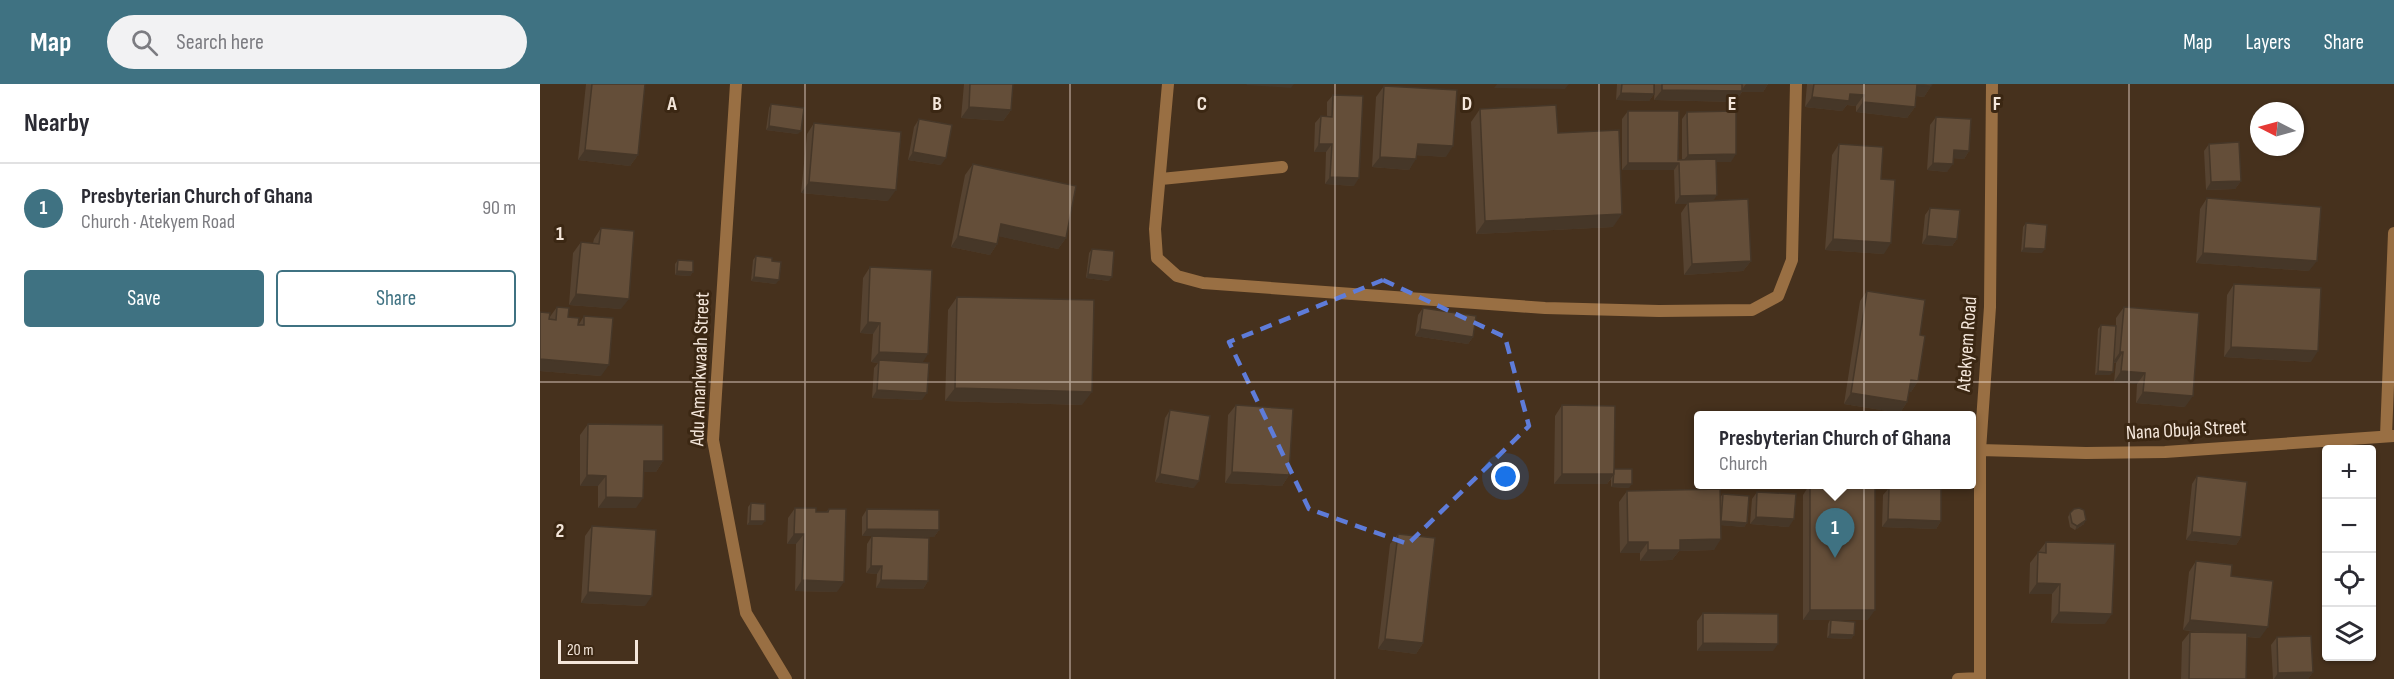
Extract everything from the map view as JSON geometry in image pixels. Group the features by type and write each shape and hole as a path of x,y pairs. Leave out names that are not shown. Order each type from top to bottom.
{"street":[{"name":"Adu Amankwaah Street","path":"736,84 712,440 746,613 786,679"},
{"path":"1168,84 1155,229 1157,258 1177,276 1203,283 1545,308 1720,312 1752,310 1778,296 1792,260 1796,84"},
{"name":"Atekyem Road","path":"1980,679 1980,450 1990,307 1992,84"},
{"path":"1161,179 1282,167"},
{"path":"2390,436 2394,233"},
{"name":"Nana Obuja Street","path":"1980,450 2086,453 2165,452 2390,436"},
{"path":"1958,679 1980,679"}],"highlighted area":[{"path":"1383,280 1505,337 1529,426 1408,544 1309,509 1229,342"}],"building":[{"path":"592,84 645,84 638,155 585,150"},
{"path":"970,84 1013,84 1011,110 969,107"},
{"path":"1622,84 1654,84 1654,94 1621,93"},
{"path":"1662,84 1742,84 1742,91 1662,90"},
{"path":"1814,84 1932,84 1931,86 1917,85 1915,107 1863,102 1864,95 1850,94 1849,101 1812,97"},
{"path":"1384,86 1457,90 1453,146 1418,144 1416,159 1380,157"},
{"path":"1333,95 1363,96 1359,178 1330,177 1332,144 1319,144 1321,116 1332,117"},
{"path":"771,104 804,108 801,131 769,126"},
{"path":"1556,105 1558,133 1619,130 1622,214 1485,221 1480,109"},
{"path":"1628,111 1679,111 1678,160 1716,159 1717,195 1680,196 1679,163 1628,163"},
{"path":"1736,111 1736,154 1688,155 1687,112"},
{"path":"1936,117 1971,119 1969,151 1954,150 1953,164 1933,163"},
{"path":"919,119 952,125 946,158 913,152"},
{"path":"814,123 901,132 896,190 809,182"},
{"path":"2239,142 2241,181 2211,182 2209,144"},
{"path":"1839,144 1883,147 1881,179 1895,180 1891,243 1833,239"},
{"path":"973,164 1076,186 1066,238 1001,224 997,244 958,236"},
{"path":"2207,198 2321,207 2317,261 2203,253"},
{"path":"1748,199 1751,261 1692,264 1688,202"},
{"path":"1930,208 1960,210 1957,239 1927,236"},
{"path":"2026,223 2047,225 2045,249 2024,248"},
{"path":"601,228 634,231 629,299 576,294 581,242 599,244"},
{"path":"1092,249 1114,251 1112,277 1088,274"},
{"path":"756,256 781,262 779,280 754,277"},
{"path":"678,260 693,261 693,272 677,271"},
{"path":"870,267 932,270 928,354 879,352 880,323 868,322"},
{"path":"2234,284 2321,288 2318,351 2231,347"},
{"path":"1867,291 1925,300 1920,335 1925,336 1918,381 1911,380 1907,402 1851,393"},
{"path":"957,297 1094,300 1092,392 955,388"},
{"path":"557,307 569,308 568,317 579,318 578,325 584,325 584,316 613,318 609,365 540,359 540,312 550,313 549,319 556,320"},
{"path":"2124,307 2199,313 2193,396 2143,392 2145,373 2121,371 2123,352 2120,352"},
{"path":"1423,308 1476,316 1473,337 1420,329"},
{"path":"2101,325 2116,326 2113,372 2098,371"},
{"path":"879,360 929,363 927,393 877,390"},
{"path":"1236,405 1293,409 1289,475 1232,472"},
{"path":"1562,405 1615,406 1614,474 1562,474"},
{"path":"1170,410 1210,416 1199,481 1160,474"},
{"path":"588,424 663,425 663,461 644,461 643,498 606,497 606,476 587,475"},
{"path":"1614,469 1632,469 1632,484 1613,484"},
{"path":"2197,476 2247,482 2241,537 2192,532"},
{"path":"1720,489 1721,539 1680,540 1680,550 1648,550 1648,542 1628,542 1627,491"},
{"path":"1810,489 1875,489 1875,610 1810,610"},
{"path":"1889,489 1941,489 1941,521 1888,519"},
{"path":"1757,492 1796,494 1794,519 1756,517"},
{"path":"1723,494 1749,496 1747,523 1721,521"},
{"path":"751,503 765,504 765,521 750,521"},
{"path":"795,508 816,508 816,512 846,509 844,582 802,580 804,534 794,534"},
{"path":"2079,508 2084,510 2086,520 2077,526 2072,523 2070,513"},
{"path":"867,509 939,510 939,530 867,529"},
{"path":"592,526 656,530 652,596 588,592"},
{"path":"1398,534 1435,538 1423,643 1385,639"},
{"path":"872,536 929,538 928,581 881,580 882,566 871,566"},
{"path":"2046,542 2115,544 2112,614 2059,612 2060,584 2037,583 2038,552 2046,553"},
{"path":"2196,561 2232,565 2231,576 2273,581 2268,627 2190,620"},
{"path":"1703,613 1778,614 1778,644 1703,643"},
{"path":"1831,620 1855,622 1854,635 1830,634"},
{"path":"2190,632 2247,633 2246,679 2189,679"},
{"path":"2311,636 2313,672 2278,673 2277,637"}],"place":[{"name":"Presbyterian Church of Ghana","path":"1835,558"}]}
